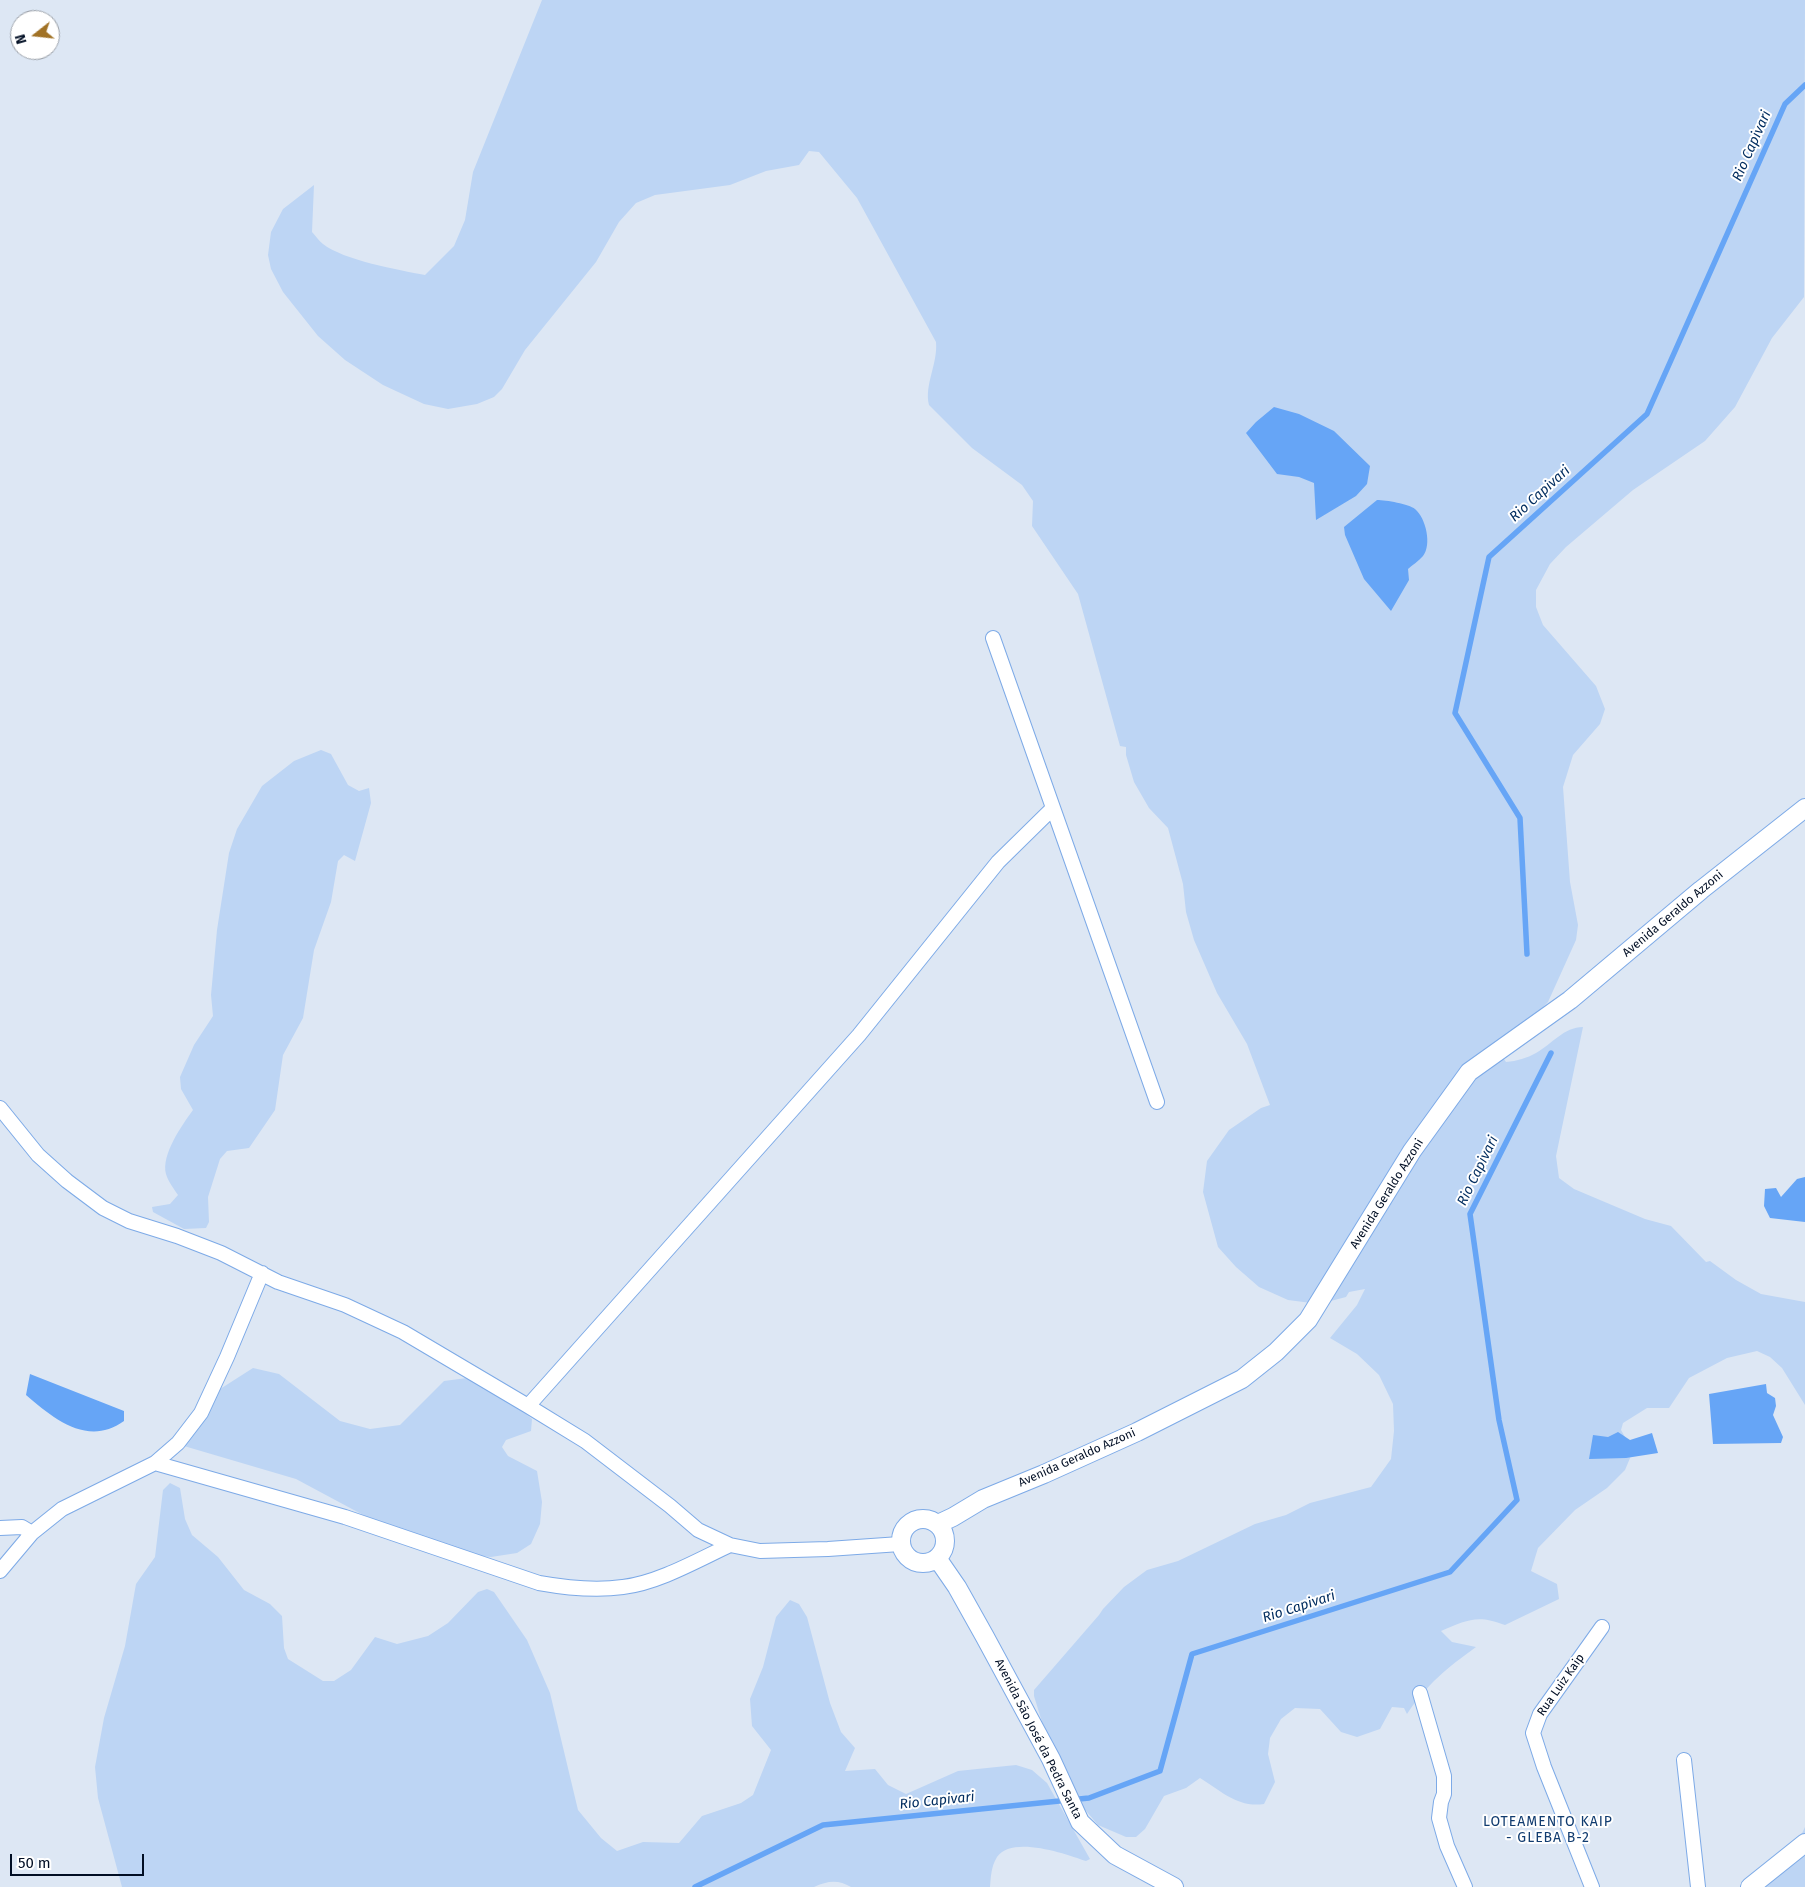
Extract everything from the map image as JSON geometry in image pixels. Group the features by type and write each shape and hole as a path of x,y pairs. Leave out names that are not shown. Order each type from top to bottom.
{"street":[{"path":"993,638 1157,1102"},
{"path":"528,1406 859,1035 998,862 1053,808"},
{"name":"Avenida Geraldo Azzoni","path":"938,1524 983,1499 1137,1432 1242,1379 1276,1352 1308,1320 1412,1151 1469,1072 1570,1000 1701,890 1805,808"},
{"path":"0,1108 38,1155 67,1181 103,1208 130,1220 221,1253 278,1282 345,1305 403,1332 585,1441 670,1506 698,1530 730,1545 760,1551 900,1544"},
{"path":"0,1571 32,1533 62,1508 155,1463 178,1443 201,1414 262,1274"},
{"path":"155,1463 345,1517 539,1583 569,1588 624,1587 651,1580 730,1545"},
{"path":"923,1518 931,1519 938,1524 945,1537 942,1553 930,1562 922,1564 908,1558 900,1544 900,1536 903,1529 916,1519 923,1518"},
{"path":"0,1528 22,1527 32,1533"},
{"name":"Avenida São José da Pedra Santa","path":"937,1558 957,1587 1051,1758 1080,1822 1115,1855 1174,1887"},
{"name":"Rua Luiz Kaip","path":"1592,1887 1544,1767 1533,1732 1535,1722 1540,1714 1602,1627"},
{"path":"1420,1693 1444,1776 1444,1794 1439,1818 1447,1846 1465,1887"},
{"path":"1684,1760 1698,1887"},
{"path":"1750,1887 1805,1843"}],"shaded area":[{"path":"542,0 1805,0 1804,297 1772,338 1735,407 1705,441 1633,490 1566,547 1550,564 1536,590 1536,607 1543,625 1596,686 1605,709 1600,724 1573,755 1563,787 1570,882 1578,925 1576,940 1548,1002 1511,1041 1502,1056 1506,1062 1525,1058 1533,1055 1564,1033 1583,1027 1556,1156 1559,1178 1574,1189 1645,1219 1671,1226 1706,1262 1710,1261 1736,1280 1761,1294 1805,1302 1805,1405 1782,1368 1770,1357 1757,1351 1727,1358 1689,1378 1669,1408 1647,1408 1623,1423 1621,1430 1633,1451 1625,1470 1607,1488 1575,1510 1538,1548 1531,1571 1557,1584 1559,1599 1505,1625 1479,1619 1465,1621 1441,1631 1452,1642 1476,1647 1438,1677 1407,1714 1404,1708 1392,1707 1380,1729 1357,1737 1341,1732 1320,1709 1295,1708 1281,1719 1270,1738 1268,1754 1275,1782 1264,1804 1255,1805 1238,1801 1200,1778 1186,1788 1164,1796 1145,1829 1136,1837 1126,1837 1098,1825 1076,1799 1042,1722 1034,1690 1103,1609 1124,1587 1147,1570 1178,1561 1255,1524 1286,1515 1310,1503 1371,1487 1391,1459 1394,1431 1393,1404 1379,1375 1357,1354 1330,1338 1357,1305 1365,1289 1349,1292 1346,1297 1319,1304 1288,1300 1259,1287 1236,1267 1218,1247 1203,1192 1207,1161 1229,1130 1261,1108 1270,1105 1247,1044 1217,993 1194,940 1186,912 1183,884 1168,828 1149,808 1134,782 1126,755 1126,747 1120,746 1078,594 1032,526 1033,501 1022,485 972,448 929,405 928,390 935,358 936,342 857,198 819,152 809,151 799,165 766,171 730,185 655,195 636,203 619,222 596,262 525,350 502,389 494,397 477,404 448,409 424,404 383,385 345,360 318,336 283,292 271,269 268,255 271,232 283,209 314,185 312,232 323,244 332,250 357,260 425,275 454,246 465,220 473,172"},
{"path":"321,750 331,754 348,785 359,791 369,788 371,803 355,861 344,855 338,861 331,902 314,950 303,1018 283,1055 275,1110 249,1148 227,1151 220,1159 208,1197 209,1222 206,1228 184,1229 153,1212 152,1207 170,1204 178,1195 167,1177 165,1166 169,1149 193,1110 181,1089 180,1077 194,1045 213,1016 211,995 217,930 229,853 237,829 262,786 294,761"},
{"path":"253,1368 279,1374 340,1421 370,1429 400,1425 444,1381 467,1378 504,1396 532,1419 531,1431 506,1440 502,1447 508,1456 537,1471 542,1502 540,1524 531,1544 517,1553 491,1557 451,1553 408,1539 296,1479 184,1446 217,1391"},
{"path":"170,1483 180,1488 185,1519 192,1535 218,1557 244,1590 270,1604 282,1616 284,1648 288,1659 323,1681 334,1681 351,1670 375,1637 397,1644 428,1636 448,1623 478,1592 487,1589 494,1592 527,1640 550,1693 578,1810 601,1838 617,1851 643,1842 679,1843 702,1816 741,1803 753,1795 771,1750 752,1726 750,1699 763,1667 776,1617 790,1600 799,1604 807,1617 830,1703 841,1732 855,1748 845,1771 875,1769 888,1785 906,1794 958,1771 1016,1765 1032,1770 1047,1783 1090,1859 1086,1861 1040,1848 1014,1847 1004,1851 997,1857 992,1868 990,1887 851,1887 842,1883 832,1882 814,1887 122,1887 98,1798 95,1767 104,1718 125,1646 136,1584 155,1557 163,1490"},
{"path":"1805,1827 1805,1887 1762,1887 1785,1869"}],"water":[{"path":"1274,407 1299,414 1334,431 1370,466 1367,484 1356,496 1316,520 1314,483 1299,477 1277,474 1246,433"},
{"path":"1377,500 1408,505 1415,509 1425,525 1427,539 1426,551 1408,569 1409,580 1391,611 1364,579 1345,535 1344,527"},
{"path":"1805,1177 1805,1222 1770,1218 1764,1206 1765,1189 1776,1188 1781,1197 1797,1179"},
{"path":"30,1374 124,1411 124,1421 111,1428 85,1431 60,1421 26,1395"},
{"path":"1766,1384 1767,1393 1775,1398 1776,1406 1773,1415 1783,1437 1781,1443 1713,1444 1709,1394"},
{"path":"1618,1432 1630,1440 1652,1433 1658,1453 1626,1458 1589,1459 1593,1435 1608,1437"}],"waterway":[{"name":"Rio Capivari","path":"1527,954 1520,818 1455,713 1489,557 1647,414 1785,104 1805,85"},
{"name":"Rio Capivari","path":"695,1887 823,1825 1089,1798 1160,1771 1192,1654 1450,1572 1517,1500 1499,1420 1470,1214 1551,1053"}],"district":[{"name":"LOTEAMENTO KAIP - GLEBA B-2","path":"1548,1830"}]}
